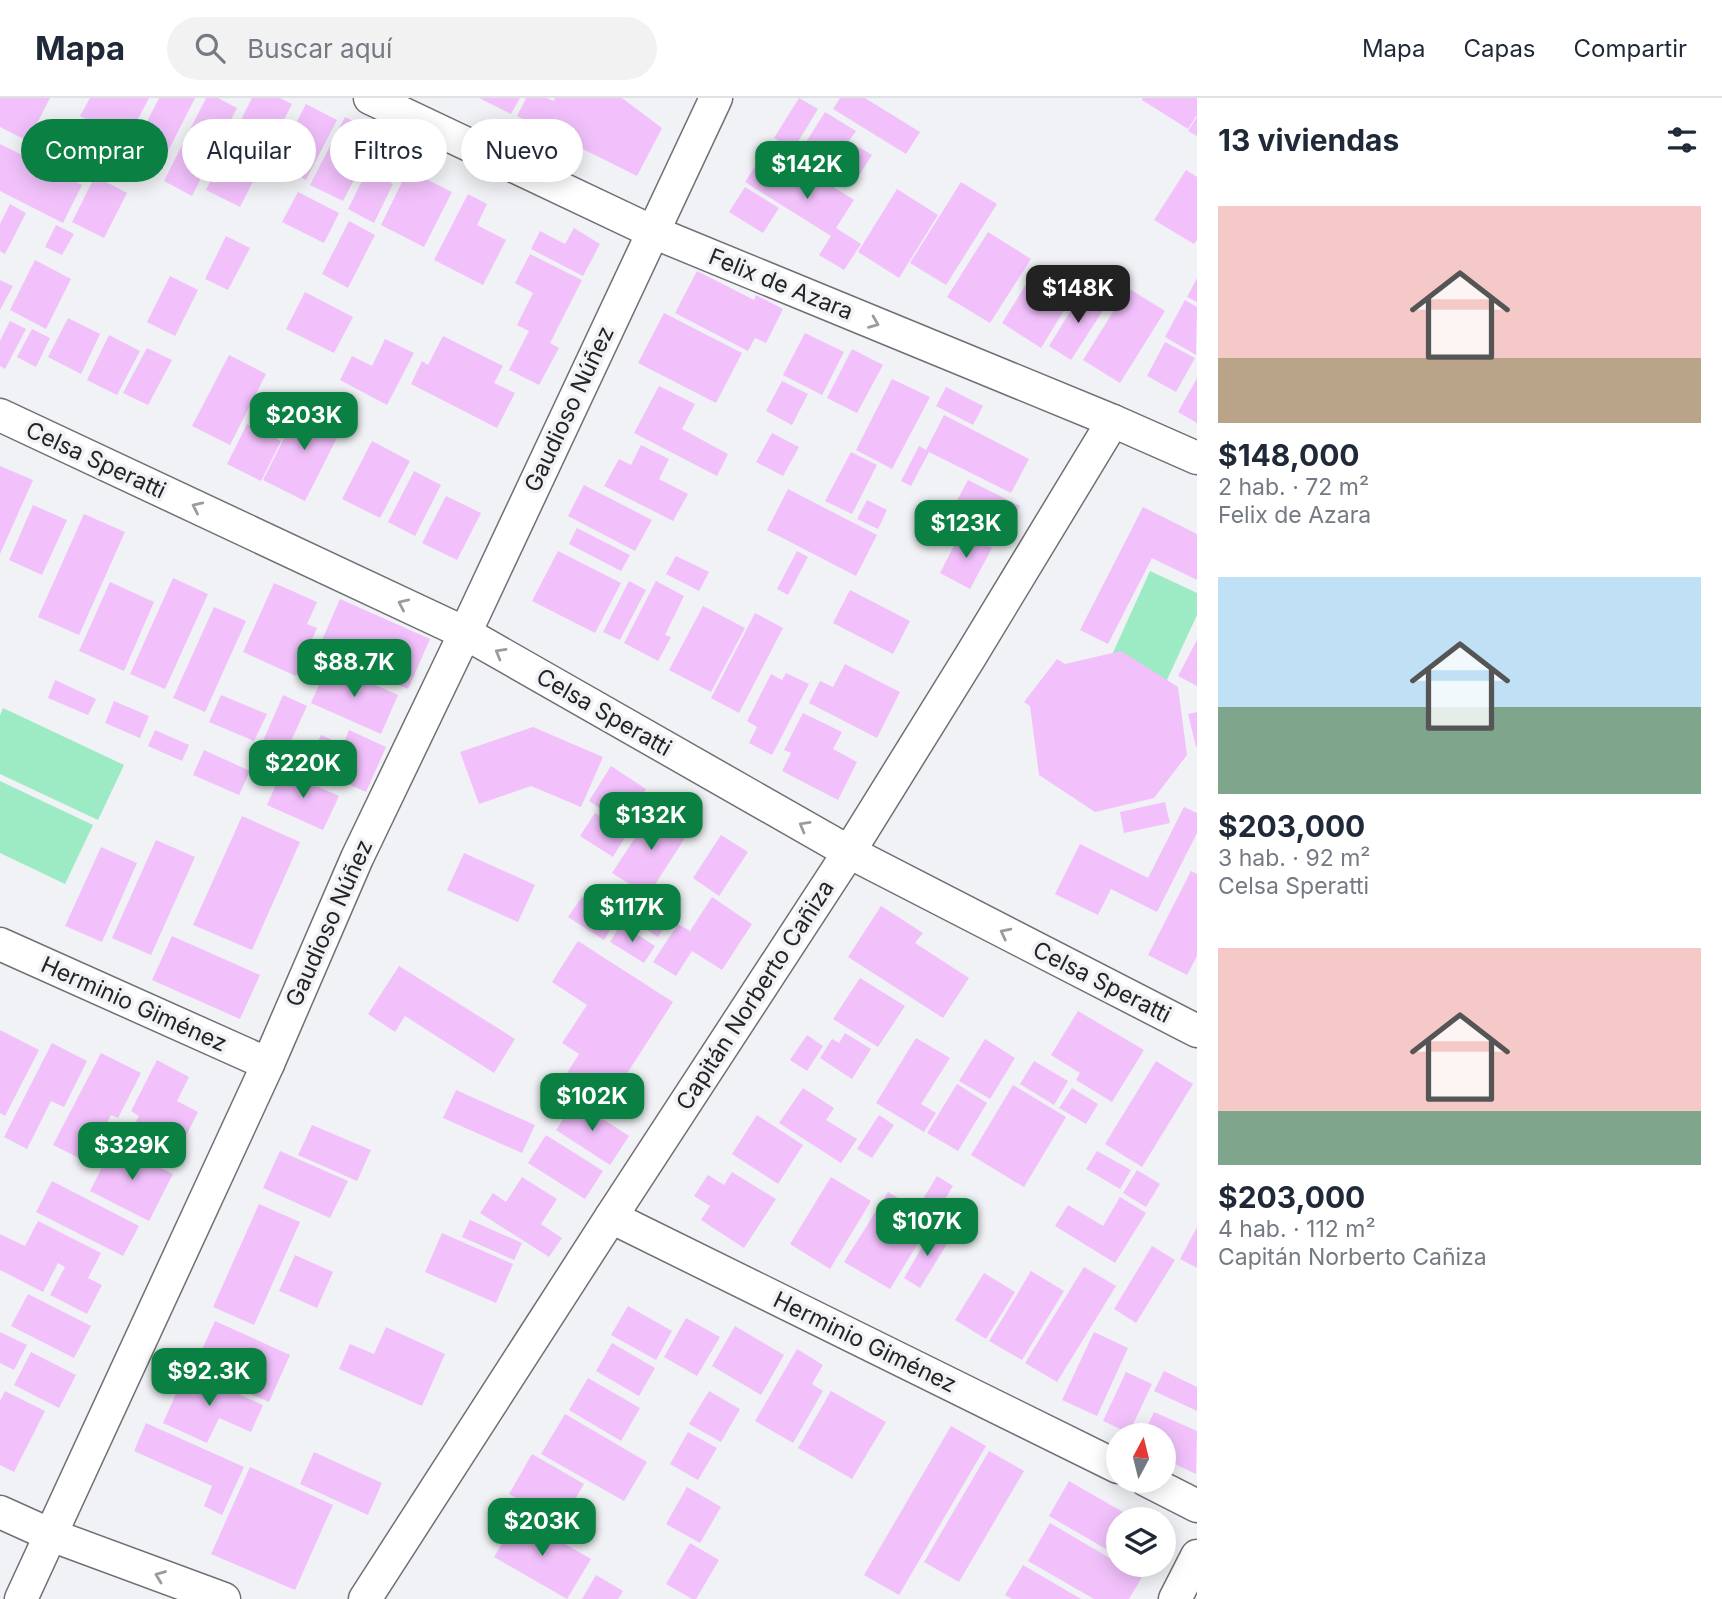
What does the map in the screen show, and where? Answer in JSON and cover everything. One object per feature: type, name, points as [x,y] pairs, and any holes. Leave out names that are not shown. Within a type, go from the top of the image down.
[{"type":"street","name":"Felix de Azara","points":[[370,98],[653,232],[1197,458]]},
{"type":"street","name":"Gaudioso Núñez","points":[[21,1599],[268,1064],[357,858],[716,98]]},
{"type":"street","name":"Celsa Speratti","points":[[0,415],[465,633],[849,852],[1197,1031]]},
{"type":"street","name":"Capitán Norberto Cañiza","points":[[365,1599],[849,852],[1113,421]]},
{"type":"street","name":"Herminio Giménez","points":[[0,944],[268,1064]]},
{"type":"street","name":"Herminio Giménez","points":[[611,1217],[1106,1461]]},
{"type":"street","points":[[1172,1493],[1197,1506]]},
{"type":"street","points":[[0,1512],[51,1535],[224,1599]]},
{"type":"street","points":[[1175,1599],[1197,1556]]},
{"type":"green space","points":[[1150,571],[1197,593],[1197,615],[1166,682],[1111,657]]},
{"type":"green space","points":[[3,708],[124,765],[98,820],[0,774],[0,715]]},
{"type":"green space","points":[[0,781],[93,825],[65,884],[0,853]]},
{"type":"building","points":[[0,98],[50,98],[39,119],[21,119],[21,138],[0,127]]},
{"type":"building","points":[[90,98],[149,98],[138,119],[86,119],[80,116]]},
{"type":"building","points":[[159,98],[195,98],[182,119],[168,151],[168,119],[148,119]]},
{"type":"building","points":[[206,98],[218,98],[237,108],[231,119],[195,119]]},
{"type":"building","points":[[252,98],[280,98],[292,104],[284,119],[242,119]]},
{"type":"building","points":[[479,98],[520,98],[511,114]]},
{"type":"building","points":[[526,98],[547,98],[554,101],[555,98],[622,98],[662,128],[637,176],[583,149],[583,119],[523,119],[517,116]]},
{"type":"building","points":[[799,98],[818,109],[793,150],[774,138]]},
{"type":"building","points":[[840,98],[865,98],[920,132],[906,154],[833,109]]},
{"type":"building","points":[[1197,98],[1197,115],[1188,129],[1142,100]]},
{"type":"building","points":[[306,104],[335,119],[330,119],[330,134],[316,161],[316,119],[298,119]]},
{"type":"building","points":[[825,112],[856,131],[849,141],[872,155],[852,186],[799,153]]},
{"type":"building","points":[[1197,117],[1197,136],[1188,131]]},
{"type":"building","points":[[0,144],[21,154],[21,182],[76,182],[82,185],[63,223],[0,191]]},
{"type":"building","points":[[182,145],[182,182],[199,182],[192,196],[166,182]]},
{"type":"building","points":[[330,146],[330,182],[353,182],[343,201],[310,185],[316,182],[316,173]]},
{"type":"building","points":[[768,146],[854,200],[836,228],[861,244],[844,270],[819,255],[831,236],[745,182]]},
{"type":"building","points":[[1186,170],[1197,177],[1197,240],[1194,244],[1154,220]]},
{"type":"building","points":[[92,182],[106,182],[127,193],[104,238],[72,222]]},
{"type":"building","points":[[210,182],[253,182],[240,207],[206,190]]},
{"type":"building","points":[[362,182],[393,184],[374,223],[348,209]]},
{"type":"building","points":[[402,182],[432,182],[452,192],[424,247],[381,225]]},
{"type":"building","points":[[961,182],[997,204],[946,285],[910,263]]},
{"type":"building","points":[[745,187],[779,208],[763,233],[729,212]]},
{"type":"building","points":[[897,189],[938,215],[899,278],[858,252]]},
{"type":"building","points":[[298,192],[339,213],[324,243],[282,222]]},
{"type":"building","points":[[468,194],[487,204],[477,225],[506,240],[483,285],[434,260]]},
{"type":"building","points":[[10,204],[26,213],[5,254],[0,251],[0,224]]},
{"type":"building","points":[[349,221],[375,235],[348,288],[322,274]]},
{"type":"building","points":[[56,225],[74,234],[62,255],[45,247]]},
{"type":"building","points":[[574,228],[600,244],[583,276],[531,249],[540,231],[565,244]]},
{"type":"building","points":[[988,232],[1031,259],[990,323],[947,297]]},
{"type":"building","points":[[226,236],[250,248],[228,290],[205,279]]},
{"type":"building","points":[[530,254],[582,280],[550,343],[559,348],[539,385],[509,370],[529,331],[517,325],[533,293],[515,283]]},
{"type":"building","points":[[35,260],[71,279],[46,329],[10,310]]},
{"type":"building","points":[[1037,267],[1076,291],[1041,348],[1002,323]]},
{"type":"building","points":[[697,271],[754,300],[756,295],[783,309],[766,343],[755,338],[748,351],[675,313]]},
{"type":"building","points":[[170,276],[198,290],[175,336],[147,322]]},
{"type":"building","points":[[1197,278],[1197,302],[1187,297]]},
{"type":"building","points":[[0,280],[13,286],[0,310]]},
{"type":"building","points":[[1128,288],[1165,311],[1120,383],[1083,360]]},
{"type":"building","points":[[1084,289],[1107,304],[1071,360],[1049,346]]},
{"type":"building","points":[[305,292],[353,317],[334,353],[286,329]]},
{"type":"building","points":[[1185,300],[1197,307],[1196,355],[1165,337]]},
{"type":"building","points":[[664,313],[742,353],[716,403],[638,363]]},
{"type":"building","points":[[68,318],[100,334],[81,374],[48,357]]},
{"type":"building","points":[[10,321],[26,329],[5,369],[0,366],[0,341]]},
{"type":"building","points":[[32,329],[50,338],[36,367],[17,357]]},
{"type":"building","points":[[805,333],[844,352],[822,395],[783,375]]},
{"type":"building","points":[[109,335],[140,351],[117,395],[87,380]]},
{"type":"building","points":[[443,336],[503,366],[494,383],[515,393],[497,428],[411,384],[422,361],[428,365]]},
{"type":"building","points":[[385,339],[414,353],[387,405],[340,380],[352,356],[372,366]]},
{"type":"building","points":[[1165,342],[1195,358],[1176,392],[1147,376]]},
{"type":"building","points":[[147,348],[172,360],[148,405],[123,393]]},
{"type":"building","points":[[852,349],[883,365],[857,413],[827,398]]},
{"type":"building","points":[[229,355],[266,374],[230,445],[192,426]]},
{"type":"building","points":[[1197,378],[1197,423],[1178,412]]},
{"type":"building","points":[[892,379],[930,397],[892,469],[856,450]]},
{"type":"building","points":[[782,381],[808,394],[792,425],[766,411]]},
{"type":"building","points":[[659,386],[695,404],[682,429],[728,454],[717,476],[634,433]]},
{"type":"building","points":[[946,387],[983,406],[973,425],[936,406]]},
{"type":"building","points":[[302,403],[344,424],[305,501],[263,480]]},
{"type":"building","points":[[944,415],[1029,459],[1011,493],[929,452],[911,486],[901,481],[919,446],[926,450]]},
{"type":"building","points":[[247,424],[281,441],[261,481],[227,464]]},
{"type":"building","points":[[772,433],[799,447],[783,476],[756,462]]},
{"type":"building","points":[[372,441],[410,461],[380,518],[342,499]]},
{"type":"building","points":[[641,445],[669,459],[659,479],[688,494],[673,521],[604,486],[619,459],[631,465]]},
{"type":"building","points":[[851,452],[877,465],[852,514],[825,501]]},
{"type":"building","points":[[0,466],[33,480],[0,554]]},
{"type":"building","points":[[414,471],[441,485],[415,536],[388,522]]},
{"type":"building","points":[[968,480],[1020,506],[1000,546],[947,519]]},
{"type":"building","points":[[584,485],[652,520],[635,551],[568,516]]},
{"type":"building","points":[[788,489],[877,535],[856,576],[767,530]]},
{"type":"building","points":[[446,496],[481,513],[457,560],[422,543]]},
{"type":"building","points":[[867,500],[887,510],[878,529],[857,519]]},
{"type":"building","points":[[33,505],[67,520],[42,575],[9,560]]},
{"type":"building","points":[[1143,507],[1197,534],[1197,580],[1152,558],[1108,644],[1080,630]]},
{"type":"building","points":[[84,514],[125,532],[79,635],[38,617]]},
{"type":"building","points":[[577,528],[630,555],[621,571],[569,544]]},
{"type":"building","points":[[961,532],[992,548],[970,589],[940,573]]},
{"type":"building","points":[[558,551],[621,583],[595,633],[532,601]]},
{"type":"building","points":[[797,551],[808,557],[788,595],[777,589]]},
{"type":"building","points":[[676,556],[709,572],[699,591],[666,574]]},
{"type":"building","points":[[173,578],[208,594],[165,689],[130,674]]},
{"type":"building","points":[[629,581],[646,590],[620,640],[603,632]]},
{"type":"building","points":[[656,581],[684,596],[665,635],[671,637],[658,661],[624,643]]},
{"type":"building","points":[[110,582],[154,602],[124,671],[79,651]]},
{"type":"building","points":[[274,583],[317,602],[307,624],[317,628],[296,676],[243,652]]},
{"type":"building","points":[[850,590],[910,621],[893,654],[833,623]]},
{"type":"building","points":[[340,599],[430,639],[408,689],[318,649]]},
{"type":"building","points":[[703,606],[745,628],[711,692],[669,670]]},
{"type":"building","points":[[214,607],[246,621],[205,712],[173,698]]},
{"type":"building","points":[[755,613],[783,628],[739,713],[711,698]]},
{"type":"building","points":[[1197,640],[1197,686],[1178,676]]},
{"type":"building","points":[[1121,651],[1178,687],[1187,755],[1154,798],[1095,812],[1039,775],[1030,706],[1024,702],[1057,659],[1065,664]]},
{"type":"building","points":[[328,664],[398,695],[381,734],[311,703]]},
{"type":"building","points":[[845,664],[900,692],[877,738],[809,703],[820,681],[833,687]]},
{"type":"building","points":[[786,673],[809,684],[772,755],[749,743],[757,727],[747,721],[771,674],[782,680]]},
{"type":"building","points":[[55,680],[96,699],[88,715],[48,698]]},
{"type":"building","points":[[221,695],[267,714],[254,741],[209,722]]},
{"type":"building","points":[[283,695],[307,706],[286,752],[263,741]]},
{"type":"building","points":[[114,701],[149,716],[140,738],[105,723]]},
{"type":"building","points":[[1197,712],[1197,747],[1196,747],[1188,714]]},
{"type":"building","points":[[803,713],[842,732],[833,749],[857,762],[838,800],[782,771],[791,753],[784,750]]},
{"type":"building","points":[[533,727],[603,757],[581,807],[531,786],[479,804],[460,752]]},
{"type":"building","points":[[155,730],[189,745],[182,761],[148,746]]},
{"type":"building","points":[[349,730],[386,747],[366,792],[307,766],[321,735],[343,745]]},
{"type":"building","points":[[204,750],[250,771],[239,795],[193,775]]},
{"type":"building","points":[[611,766],[646,789],[623,824],[589,801]]},
{"type":"building","points":[[282,771],[339,796],[323,830],[267,805]]},
{"type":"building","points":[[1165,802],[1170,823],[1124,833],[1120,812]]},
{"type":"building","points":[[657,804],[692,827],[643,903],[626,893],[631,885],[612,873]]},
{"type":"building","points":[[1184,807],[1197,813],[1197,833],[1157,912],[1111,889],[1098,915],[1055,894],[1080,844],[1148,878]]},
{"type":"building","points":[[595,813],[627,834],[613,857],[580,836]]},
{"type":"building","points":[[242,816],[300,842],[252,950],[193,925]]},
{"type":"building","points":[[721,835],[748,852],[719,896],[693,878]]},
{"type":"building","points":[[156,840],[195,857],[151,955],[112,938]]},
{"type":"building","points":[[101,847],[137,863],[102,942],[65,926]]},
{"type":"building","points":[[464,853],[535,885],[518,922],[447,890]]},
{"type":"building","points":[[1191,871],[1197,874],[1197,956],[1187,975],[1148,955]]},
{"type":"building","points":[[582,897],[617,919],[604,940],[568,917]]},
{"type":"building","points":[[712,897],[752,924],[722,970],[692,951],[676,976],[653,962],[678,924],[690,931]]},
{"type":"building","points":[[657,902],[674,913],[658,937],[641,926]]},
{"type":"building","points":[[881,906],[923,933],[915,943],[969,978],[943,1018],[848,957]]},
{"type":"building","points":[[621,924],[655,946],[644,963],[610,942]]},
{"type":"building","points":[[172,936],[260,975],[240,1019],[152,980]]},
{"type":"building","points":[[578,941],[673,1002],[610,1100],[567,1073],[579,1054],[562,1043],[587,1005],[552,982]]},
{"type":"building","points":[[399,966],[515,1039],[494,1073],[405,1016],[395,1032],[368,1014]]},
{"type":"building","points":[[860,978],[905,1006],[878,1047],[833,1019]]},
{"type":"building","points":[[1078,1011],[1144,1050],[1112,1102],[1076,1080],[1080,1073],[1051,1055]]},
{"type":"building","points":[[0,1030],[39,1050],[5,1116],[0,1113]]},
{"type":"building","points":[[845,1033],[871,1049],[852,1079],[820,1058],[832,1039],[839,1043]]},
{"type":"building","points":[[807,1035],[823,1046],[807,1071],[790,1060]]},
{"type":"building","points":[[916,1038],[950,1058],[921,1104],[936,1113],[924,1132],[876,1103]]},
{"type":"building","points":[[985,1039],[1015,1058],[990,1099],[959,1081]]},
{"type":"building","points":[[52,1043],[87,1061],[64,1107],[51,1101],[27,1149],[4,1137]]},
{"type":"building","points":[[101,1053],[141,1073],[118,1118],[111,1115],[87,1162],[53,1145]]},
{"type":"building","points":[[157,1060],[189,1077],[177,1101],[198,1112],[173,1162],[127,1139],[139,1116],[131,1111]]},
{"type":"building","points":[[1034,1061],[1068,1081],[1054,1105],[1020,1084]]},
{"type":"building","points":[[1156,1061],[1193,1084],[1142,1167],[1105,1144]]},
{"type":"building","points":[[957,1084],[987,1103],[958,1151],[927,1133]]},
{"type":"building","points":[[1013,1085],[1066,1117],[1024,1187],[971,1155]]},
{"type":"building","points":[[803,1088],[834,1108],[826,1120],[857,1139],[841,1163],[779,1123]]},
{"type":"building","points":[[1072,1088],[1098,1104],[1086,1124],[1059,1108]]},
{"type":"building","points":[[456,1090],[535,1125],[522,1153],[443,1118]]},
{"type":"building","points":[[575,1101],[629,1136],[610,1165],[556,1130]]},
{"type":"building","points":[[757,1115],[803,1145],[778,1184],[732,1154]]},
{"type":"building","points":[[879,1115],[894,1125],[872,1158],[857,1149]]},
{"type":"building","points":[[312,1125],[371,1150],[357,1181],[298,1155]]},
{"type":"building","points":[[546,1135],[603,1171],[585,1199],[528,1163]]},
{"type":"building","points":[[114,1144],[173,1174],[149,1221],[90,1191]]},
{"type":"building","points":[[280,1151],[348,1181],[330,1218],[263,1188]]},
{"type":"building","points":[[1097,1151],[1131,1170],[1120,1189],[1086,1169]]},
{"type":"building","points":[[1137,1170],[1160,1184],[1146,1207],[1123,1193]]},
{"type":"building","points":[[732,1172],[776,1199],[744,1248],[701,1220],[710,1206],[694,1196],[708,1175],[724,1185]]},
{"type":"building","points":[[937,1176],[953,1186],[890,1289],[844,1262],[888,1192],[917,1209]]},
{"type":"building","points":[[522,1177],[557,1199],[541,1224],[562,1238],[549,1257],[480,1213],[493,1193],[506,1202]]},
{"type":"building","points":[[831,1177],[871,1201],[830,1269],[790,1244]]},
{"type":"building","points":[[52,1181],[139,1226],[123,1256],[36,1212]]},
{"type":"building","points":[[1120,1197],[1146,1213],[1115,1263],[1055,1226],[1068,1205],[1103,1226]]},
{"type":"building","points":[[259,1204],[300,1222],[254,1325],[213,1307]]},
{"type":"building","points":[[470,1220],[522,1243],[514,1260],[462,1237]]},
{"type":"building","points":[[38,1221],[101,1253],[88,1278],[102,1285],[87,1314],[50,1295],[65,1267],[58,1263],[43,1292],[0,1270],[0,1234],[25,1246]]},
{"type":"building","points":[[1197,1227],[1197,1268],[1180,1259]]},
{"type":"building","points":[[933,1228],[950,1239],[920,1288],[904,1278]]},
{"type":"building","points":[[442,1233],[513,1264],[496,1303],[425,1272]]},
{"type":"building","points":[[1152,1246],[1175,1260],[1136,1323],[1114,1309]]},
{"type":"building","points":[[295,1255],[333,1272],[317,1308],[279,1291]]},
{"type":"building","points":[[1084,1267],[1116,1286],[1057,1382],[1025,1363]]},
{"type":"building","points":[[1031,1271],[1064,1291],[1022,1360],[989,1341]]},
{"type":"building","points":[[984,1273],[1015,1292],[986,1339],[955,1320]]},
{"type":"building","points":[[28,1294],[91,1326],[74,1358],[11,1326]]},
{"type":"building","points":[[628,1306],[672,1331],[656,1360],[611,1335]]},
{"type":"building","points":[[686,1318],[720,1337],[697,1376],[664,1357]]},
{"type":"building","points":[[215,1321],[290,1355],[269,1402],[193,1369]]},
{"type":"building","points":[[735,1326],[784,1355],[761,1395],[712,1366]]},
{"type":"building","points":[[386,1327],[445,1354],[422,1406],[339,1369],[350,1344],[374,1354]]},
{"type":"building","points":[[0,1332],[27,1345],[14,1370],[0,1363]]},
{"type":"building","points":[[1094,1332],[1128,1348],[1097,1416],[1062,1400]]},
{"type":"building","points":[[612,1343],[655,1368],[639,1396],[596,1371]]},
{"type":"building","points":[[797,1349],[823,1365],[812,1384],[823,1391],[793,1443],[755,1421]]},
{"type":"building","points":[[31,1352],[76,1375],[59,1408],[14,1385]]},
{"type":"building","points":[[186,1371],[263,1405],[251,1432],[219,1418],[207,1443],[163,1423]]},
{"type":"building","points":[[1164,1371],[1197,1387],[1197,1411],[1154,1391]]},
{"type":"building","points":[[1126,1372],[1152,1384],[1134,1423],[1103,1421]]},
{"type":"building","points":[[588,1378],[640,1408],[621,1441],[569,1410]]},
{"type":"building","points":[[5,1391],[45,1411],[14,1472],[0,1465],[0,1401]]},
{"type":"building","points":[[709,1391],[740,1409],[721,1442],[689,1424]]},
{"type":"building","points":[[831,1391],[886,1422],[852,1479],[798,1448]]},
{"type":"building","points":[[1154,1412],[1197,1431],[1196,1474],[1176,1465],[1176,1423],[1149,1423]]},
{"type":"building","points":[[565,1414],[647,1462],[624,1501],[541,1454]]},
{"type":"building","points":[[146,1423],[244,1467],[222,1515],[204,1506],[212,1486],[134,1451]]},
{"type":"building","points":[[951,1426],[986,1446],[899,1595],[864,1575]]},
{"type":"building","points":[[688,1432],[717,1448],[698,1480],[670,1464]]},
{"type":"building","points":[[989,1451],[1024,1471],[959,1582],[924,1562]]},
{"type":"building","points":[[314,1452],[382,1483],[368,1515],[300,1484]]},
{"type":"building","points":[[532,1454],[584,1484],[561,1523],[509,1494]]},
{"type":"building","points":[[250,1467],[333,1505],[295,1590],[211,1554]]},
{"type":"building","points":[[1069,1481],[1114,1507],[1106,1507],[1106,1549],[1049,1516]]},
{"type":"building","points":[[687,1487],[721,1507],[700,1543],[666,1524]]},
{"type":"building","points":[[518,1517],[591,1559],[567,1599],[494,1557]]},
{"type":"building","points":[[1050,1523],[1106,1556],[1106,1577],[1142,1577],[1129,1599],[1094,1599],[1028,1561]]},
{"type":"building","points":[[690,1543],[719,1560],[696,1599],[666,1584]]},
{"type":"building","points":[[1023,1565],[1081,1599],[1012,1599],[1005,1595]]},
{"type":"building","points":[[596,1575],[623,1591],[618,1599],[582,1599]]}]
